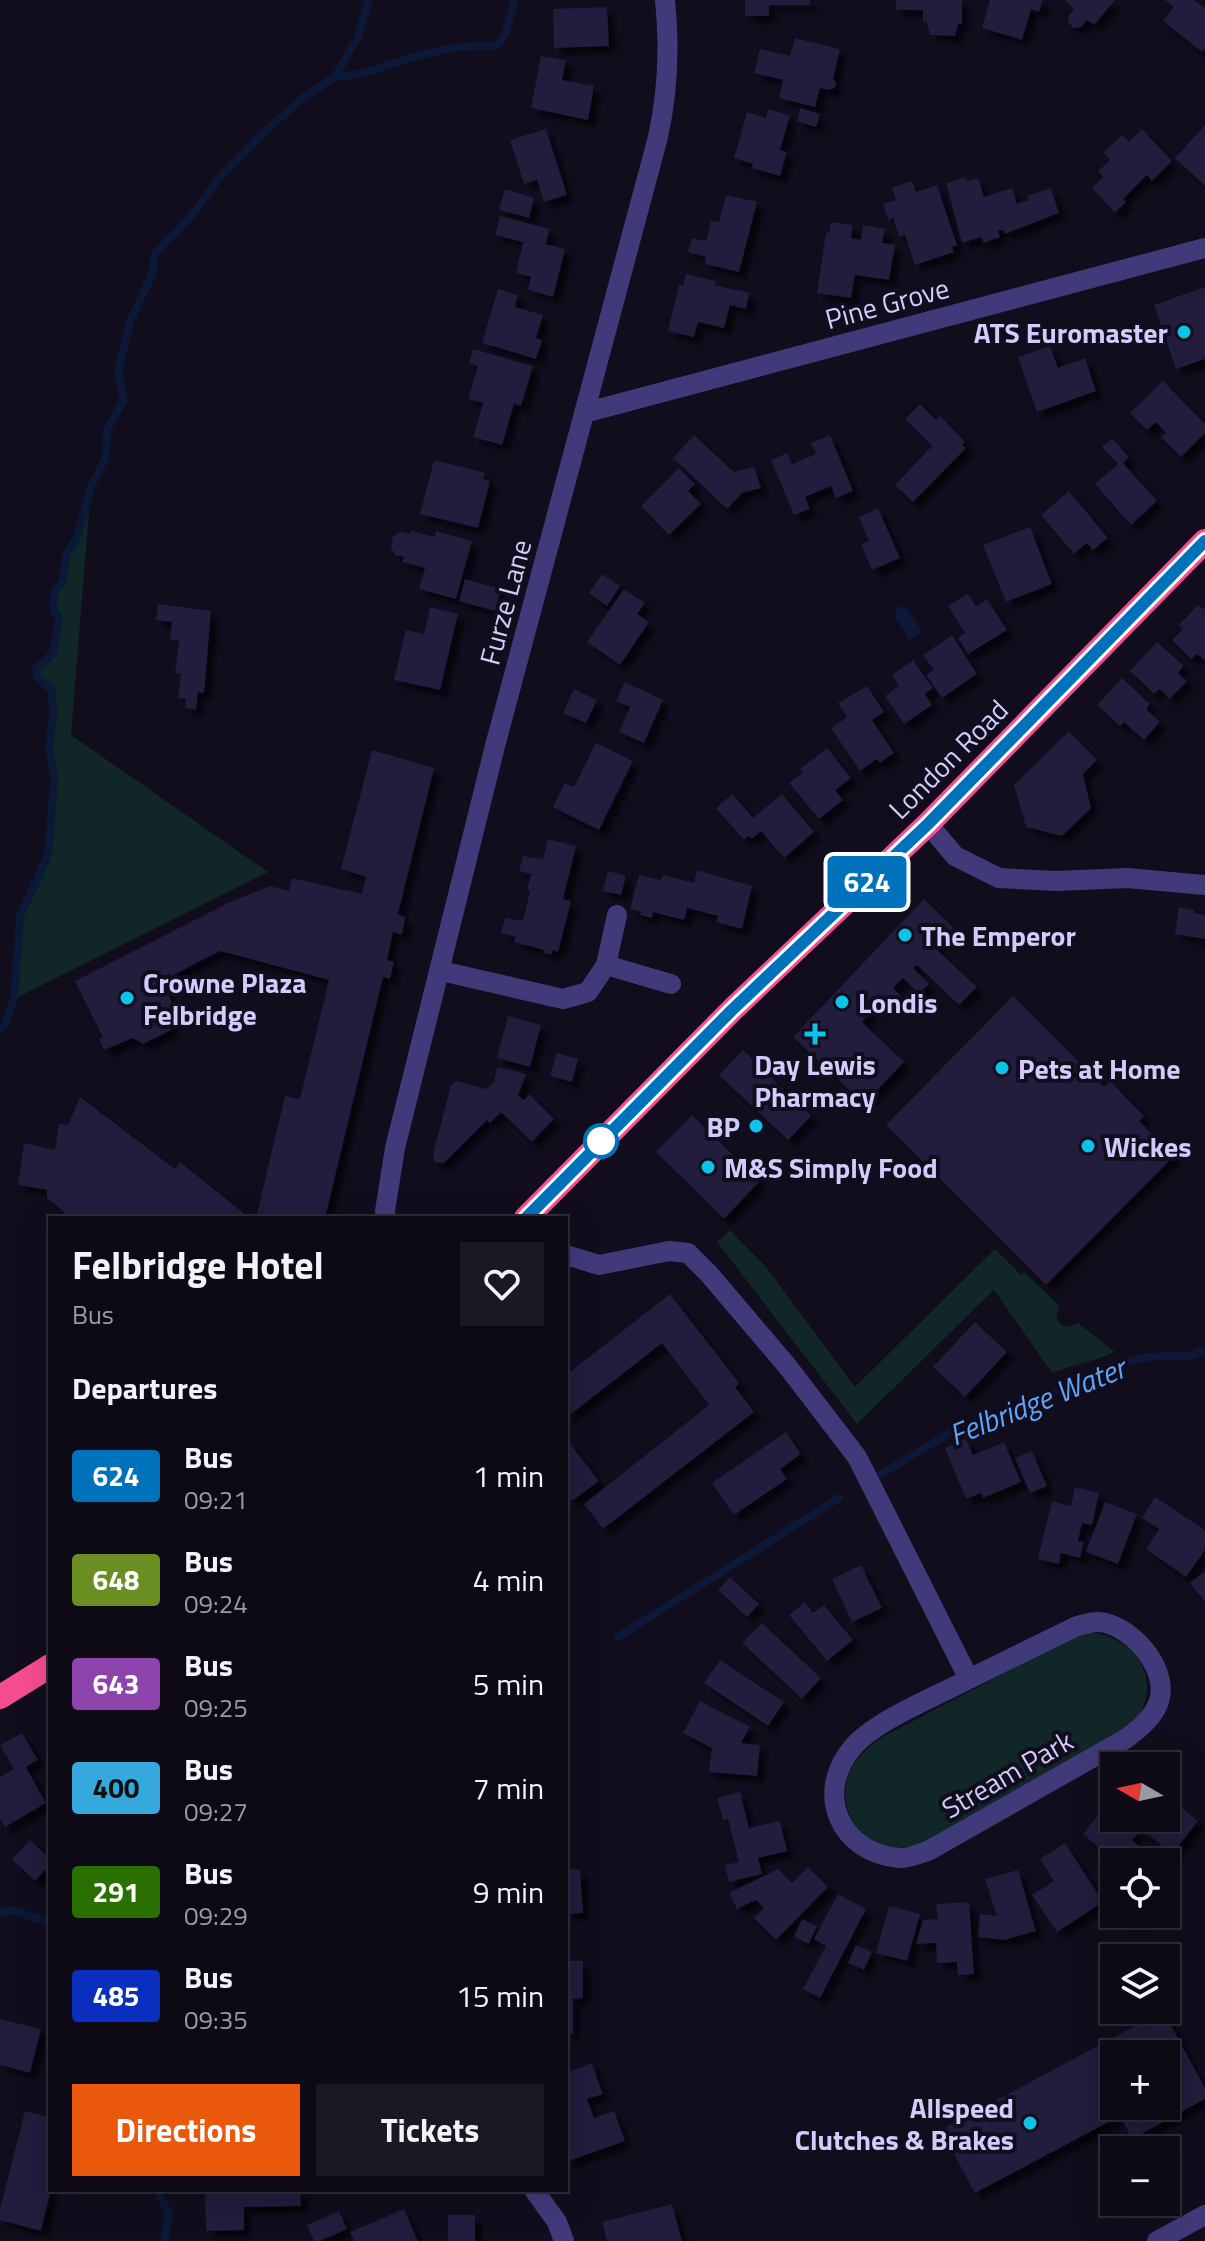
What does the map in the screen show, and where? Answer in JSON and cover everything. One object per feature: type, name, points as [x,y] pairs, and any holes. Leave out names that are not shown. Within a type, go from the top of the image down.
[{"type":"highway","name":"London Road","points":[[528,1216],[732,1010],[928,824],[1205,541]]},
{"type":"highway","points":[[0,1697],[48,1667]]},
{"type":"street","name":"Furze Lane","points":[[386,1216],[395,1148],[498,738],[667,96],[670,36],[665,0]]},
{"type":"street","name":"Pine Grove","points":[[584,413],[1205,248]]},
{"type":"street","points":[[928,824],[955,856],[999,878],[1056,881],[1127,878],[1205,885]]},
{"type":"street","points":[[441,971],[563,999],[588,992],[606,965],[617,915]]},
{"type":"street","points":[[606,965],[671,984]]},
{"type":"street","points":[[568,1256],[599,1265],[669,1251],[688,1253],[709,1274],[788,1367],[857,1457],[969,1679]]},
{"type":"street","name":"Stream Park","points":[[1097,1622],[1133,1638],[1149,1654],[1159,1675],[1160,1700],[1145,1724],[1127,1738],[928,1851],[900,1859],[870,1850],[846,1834],[833,1804],[837,1771],[854,1746],[877,1728],[969,1679],[1077,1626],[1097,1622]]},
{"type":"street","points":[[535,2192],[557,2222],[564,2241]]},
{"type":"street","points":[[1157,2241],[1205,2215]]},
{"type":"green space","points":[[91,487],[71,735],[268,872],[14,999],[20,916],[48,855],[54,780],[49,746],[53,717],[52,690],[37,678],[36,669],[52,653],[56,642],[54,594]]},
{"type":"green space","points":[[730,1230],[767,1268],[855,1387],[995,1249],[1021,1275],[1024,1272],[1060,1306],[1056,1315],[1060,1324],[1069,1327],[1078,1323],[1115,1352],[1052,1373],[994,1290],[857,1424],[717,1242]]},
{"type":"green space","points":[[1091,1632],[1122,1643],[1141,1664],[1147,1691],[1136,1722],[919,1845],[887,1847],[872,1842],[857,1829],[848,1810],[847,1780],[855,1763],[877,1740],[1081,1633]]},
{"type":"water","points":[[899,606],[907,608],[922,632],[909,640],[894,615]]},
{"type":"building","points":[[745,0],[810,0],[810,5],[769,5],[769,16],[745,16]]},
{"type":"building","points":[[896,0],[962,0],[962,24],[958,24],[955,36],[930,35],[927,22],[923,22],[923,10],[896,10]]},
{"type":"building","points":[[990,0],[1043,0],[1039,12],[1031,9],[1022,40],[982,28]]},
{"type":"building","points":[[1065,0],[1115,0],[1094,25],[1087,20],[1081,27],[1073,28],[1068,16],[1074,10]]},
{"type":"building","points":[[1165,0],[1194,0],[1205,8],[1205,49],[1202,52],[1163,21],[1174,7]]},
{"type":"building","points":[[607,7],[609,46],[554,48],[553,9]]},
{"type":"building","points":[[795,38],[840,49],[833,79],[835,88],[820,88],[815,107],[779,98],[783,80],[754,73],[760,49],[790,56]]},
{"type":"building","points":[[541,56],[566,60],[562,80],[594,86],[588,120],[531,108]]},
{"type":"building","points":[[800,108],[820,114],[816,127],[797,121]]},
{"type":"building","points":[[768,109],[790,115],[780,150],[787,152],[780,176],[752,168],[753,164],[734,158],[747,112],[766,118]]},
{"type":"building","points":[[1205,125],[1205,186],[1175,158]]},
{"type":"building","points":[[546,129],[567,195],[544,202],[537,180],[524,184],[510,140]]},
{"type":"building","points":[[1142,129],[1172,161],[1152,181],[1147,175],[1123,199],[1126,202],[1115,213],[1092,188],[1103,177],[1098,171],[1110,160],[1104,152],[1122,135],[1129,142]]},
{"type":"building","points":[[965,177],[967,181],[978,178],[984,197],[1012,188],[1017,204],[1029,200],[1027,196],[1051,188],[1059,213],[1005,234],[1003,230],[998,231],[1000,237],[984,243],[981,237],[962,243],[946,183]]},
{"type":"building","points":[[912,181],[916,192],[937,185],[957,245],[952,247],[954,252],[915,265],[905,235],[899,237],[893,218],[888,220],[883,204],[896,200],[892,188]]},
{"type":"building","points":[[505,189],[534,198],[529,218],[499,210]]},
{"type":"building","points":[[726,195],[757,202],[739,272],[705,264],[706,257],[688,252],[692,238],[706,241],[711,220],[719,222]]},
{"type":"building","points":[[500,216],[549,229],[546,244],[565,249],[553,297],[528,290],[531,277],[516,273],[523,242],[495,235]]},
{"type":"building","points":[[831,222],[853,225],[851,238],[861,240],[863,225],[885,229],[882,243],[895,245],[889,280],[855,275],[851,298],[817,293],[826,233],[829,233]]},
{"type":"building","points":[[686,274],[749,293],[746,309],[730,305],[724,328],[698,322],[694,337],[668,331],[679,285],[683,286]]},
{"type":"building","name":"ATS Euromaster","points":[[1205,287],[1205,359],[1176,369],[1154,305]]},
{"type":"building","points":[[498,289],[518,295],[515,307],[543,315],[536,338],[542,340],[536,359],[482,343]]},
{"type":"building","points":[[1050,346],[1058,368],[1085,358],[1096,391],[1037,412],[1018,357]]},
{"type":"building","points":[[473,349],[533,366],[521,406],[514,404],[502,445],[473,437],[483,403],[468,399],[478,366],[469,364]]},
{"type":"building","points":[[1163,381],[1205,424],[1205,433],[1181,457],[1161,437],[1166,433],[1156,422],[1147,430],[1130,413]]},
{"type":"building","points":[[920,404],[936,420],[940,416],[965,442],[962,445],[966,448],[913,502],[895,485],[932,446],[905,419]]},
{"type":"building","points":[[694,435],[734,472],[754,467],[761,488],[742,493],[727,509],[673,458]]},
{"type":"building","points":[[830,435],[853,491],[836,498],[831,486],[805,497],[810,509],[794,515],[771,460],[787,453],[792,464],[816,454],[811,443]]},
{"type":"building","points":[[1112,438],[1129,457],[1123,463],[1157,501],[1131,525],[1095,484],[1118,464],[1102,447]]},
{"type":"building","points":[[434,460],[485,473],[483,479],[490,481],[478,528],[420,514]]},
{"type":"building","points":[[679,468],[695,484],[688,491],[701,504],[669,535],[641,506]]},
{"type":"building","points":[[1069,491],[1108,538],[1093,550],[1087,543],[1074,554],[1041,515]]},
{"type":"building","points":[[878,508],[900,558],[872,570],[861,544],[869,541],[859,517]]},
{"type":"building","points":[[1030,527],[1052,584],[1006,602],[983,545]]},
{"type":"building","points":[[411,531],[435,537],[436,531],[472,541],[456,599],[419,589],[425,568],[402,562],[404,557],[395,555],[391,547],[393,536],[401,532],[410,534]]},
{"type":"building","points":[[602,574],[620,586],[607,606],[589,593]]},
{"type":"building","points":[[465,579],[501,589],[495,611],[459,601]]},
{"type":"building","points":[[624,589],[645,603],[637,614],[649,622],[620,665],[587,642]]},
{"type":"building","points":[[968,594],[976,606],[987,599],[1007,630],[968,654],[958,638],[965,633],[948,606]]},
{"type":"building","points":[[158,604],[211,611],[204,693],[198,692],[196,710],[185,708],[186,699],[178,698],[181,674],[175,673],[179,641],[170,639],[172,622],[156,620]]},
{"type":"building","points":[[1198,605],[1203,609],[1205,607],[1205,661],[1197,654],[1191,659],[1172,640],[1183,629],[1179,625]]},
{"type":"building","points":[[430,607],[458,614],[440,690],[394,680],[406,630],[424,634]]},
{"type":"building","points":[[952,635],[977,674],[942,698],[926,675],[934,670],[923,655]]},
{"type":"building","points":[[1157,642],[1184,666],[1178,673],[1187,681],[1170,699],[1159,689],[1154,694],[1130,671]]},
{"type":"building","points":[[913,660],[933,688],[925,694],[932,705],[904,724],[885,696],[899,686],[892,675]]},
{"type":"building","points":[[1122,678],[1150,704],[1146,709],[1160,722],[1144,740],[1124,722],[1120,726],[1097,705]]},
{"type":"building","points":[[625,682],[663,700],[644,743],[619,732],[630,707],[616,701]]},
{"type":"building","points":[[867,686],[884,712],[872,720],[894,753],[880,763],[877,759],[860,771],[831,728],[847,717],[838,703]]},
{"type":"building","points":[[574,689],[597,700],[586,723],[563,713]]},
{"type":"building","points":[[1069,731],[1097,760],[1083,774],[1091,808],[1062,836],[1026,827],[1014,785]]},
{"type":"building","points":[[596,743],[633,761],[599,830],[553,807],[565,783],[574,787]]},
{"type":"building","points":[[827,748],[851,778],[835,790],[843,800],[819,819],[789,783],[803,772],[800,769]]},
{"type":"building","name":"Crowne Plaza Felbridge","points":[[372,750],[434,768],[398,914],[405,917],[402,935],[393,932],[387,960],[394,962],[390,979],[383,977],[325,1216],[256,1216],[285,1096],[300,1099],[329,980],[220,951],[162,981],[178,1016],[170,1020],[171,1030],[143,1044],[133,1038],[104,1050],[99,1039],[103,1037],[75,981],[230,902],[270,886],[289,891],[292,878],[362,894],[366,877],[341,869]]},
{"type":"building","points":[[732,794],[753,818],[782,794],[814,832],[784,858],[761,831],[752,839],[749,836],[744,840],[716,808]]},
{"type":"building","points":[[548,839],[576,846],[563,899],[571,901],[558,952],[553,950],[551,955],[514,942],[516,937],[501,933],[505,918],[523,921],[531,874],[519,871],[523,856],[543,859]]},
{"type":"building","points":[[697,870],[752,886],[742,929],[716,922],[718,916],[687,908],[684,920],[653,912],[652,918],[630,909],[639,875],[661,880],[663,875],[694,883]]},
{"type":"building","points":[[608,871],[626,876],[621,895],[603,891]]},
{"type":"building","points":[[924,899],[954,928],[935,948],[977,987],[959,1005],[917,965],[913,968],[929,984],[919,994],[903,978],[893,988],[904,999],[894,1010],[883,1000],[862,1022],[904,1062],[864,1104],[793,1037]]},
{"type":"building","points":[[1179,907],[1205,915],[1205,939],[1175,934]]},
{"type":"building","points":[[1013,996],[1104,1087],[1110,1081],[1144,1116],[1139,1121],[1174,1156],[1046,1285],[886,1125]]},
{"type":"building","points":[[508,1016],[541,1025],[530,1067],[497,1058]]},
{"type":"building","points":[[743,1050],[811,1116],[788,1140],[719,1075]]},
{"type":"building","points":[[557,1053],[578,1059],[572,1082],[550,1076]]},
{"type":"building","points":[[497,1067],[526,1074],[518,1096],[524,1100],[529,1094],[554,1119],[532,1142],[501,1112],[490,1123],[487,1120],[444,1163],[437,1163],[433,1154],[451,1085],[457,1081],[486,1089],[494,1082]]},
{"type":"building","points":[[80,1097],[175,1169],[180,1162],[248,1216],[69,1216],[47,1198],[47,1190],[18,1185],[24,1143],[55,1150],[59,1124],[68,1125]]},
{"type":"building","name":"M&S Simply Food","points":[[692,1115],[760,1181],[724,1219],[656,1152]]},
{"type":"building","points":[[670,1294],[739,1383],[735,1387],[754,1412],[603,1529],[584,1504],[709,1405],[662,1343],[568,1416],[568,1373]]},
{"type":"building","points":[[975,1322],[1007,1352],[965,1397],[933,1367]]},
{"type":"building","points":[[786,1432],[801,1454],[780,1469],[787,1479],[734,1515],[712,1483]]},
{"type":"building","points":[[966,1439],[973,1455],[1004,1442],[1021,1482],[983,1498],[981,1493],[966,1499],[945,1448]]},
{"type":"building","points":[[568,1441],[599,1481],[572,1501],[568,1496]]},
{"type":"building","points":[[1032,1451],[1047,1486],[1030,1493],[1015,1458]]},
{"type":"building","points":[[1075,1487],[1099,1493],[1092,1525],[1082,1523],[1078,1541],[1084,1542],[1080,1558],[1061,1553],[1059,1564],[1038,1559],[1052,1501],[1071,1506]]},
{"type":"building","points":[[1155,1497],[1205,1530],[1205,1550],[1186,1577],[1146,1549],[1159,1529],[1142,1518]]},
{"type":"building","points":[[1105,1502],[1137,1514],[1118,1564],[1086,1552]]},
{"type":"building","points":[[861,1565],[882,1608],[852,1622],[832,1579]]},
{"type":"building","points":[[1205,1571],[1205,1602],[1190,1583]]},
{"type":"building","points":[[730,1577],[759,1604],[747,1617],[718,1590]]},
{"type":"building","points":[[805,1602],[813,1613],[824,1605],[853,1640],[827,1661],[789,1615]]},
{"type":"building","points":[[762,1623],[821,1678],[802,1699],[742,1643]]},
{"type":"building","points":[[720,1660],[784,1702],[768,1726],[704,1683]]},
{"type":"building","points":[[700,1701],[750,1727],[741,1743],[760,1745],[757,1776],[709,1772],[712,1748],[683,1733]]},
{"type":"building","points":[[22,1733],[38,1760],[26,1767],[46,1803],[5,1827],[0,1819],[0,1777],[14,1769],[0,1745]]},
{"type":"building","points":[[740,1792],[749,1828],[780,1821],[787,1851],[758,1858],[762,1874],[729,1882],[725,1865],[739,1862],[728,1819],[723,1820],[717,1798]]},
{"type":"building","points":[[1180,1806],[1198,1821],[1177,1848],[1164,1848],[1144,1832],[1180,1832]]},
{"type":"building","points":[[1100,1813],[1100,1832],[1136,1832],[1138,1834],[1132,1840],[1141,1848],[1100,1849],[1083,1834]]},
{"type":"building","points":[[30,1840],[48,1857],[48,1873],[45,1870],[35,1881],[12,1859]]},
{"type":"building","points":[[1065,1843],[1100,1897],[1100,1904],[1057,1932],[1032,1895],[1054,1881],[1040,1859]]},
{"type":"building","points":[[808,1867],[828,1887],[776,1940],[754,1918],[764,1908],[756,1900],[737,1909],[729,1893],[778,1869],[792,1883]]},
{"type":"building","points":[[580,1869],[583,1913],[568,1914],[568,1870]]},
{"type":"building","points":[[1018,1870],[1036,1931],[1004,1940],[978,1937],[980,1914],[997,1916],[985,1879]]},
{"type":"building","points":[[838,1894],[866,1909],[820,1998],[803,1989],[826,1946],[814,1939]]},
{"type":"building","points":[[969,1902],[974,1974],[958,1975],[957,1962],[937,1963],[936,1943],[916,1944],[923,1920],[938,1919],[936,1904]]},
{"type":"building","points":[[889,1906],[920,1914],[907,1961],[876,1953]]},
{"type":"building","points":[[802,1919],[817,1926],[809,1944],[794,1937]]},
{"type":"building","points":[[856,1945],[872,1952],[864,1970],[848,1963]]},
{"type":"building","points":[[568,1961],[583,1961],[583,1998],[573,1999],[573,2034],[568,2034]]},
{"type":"building","points":[[0,2019],[41,2029],[30,2073],[0,2065]]},
{"type":"building","points":[[1139,2024],[1170,2024],[1179,2040],[1109,2040]]},
{"type":"building","points":[[1180,2042],[1205,2088],[1205,2099],[1180,2113]]},
{"type":"building","points":[[1100,2045],[1100,2120],[1112,2120],[975,2193],[941,2130]]},
{"type":"building","points":[[592,2063],[603,2094],[587,2099],[594,2118],[614,2111],[625,2141],[568,2161],[568,2072]]},
{"type":"building","points":[[25,2111],[48,2117],[48,2192],[51,2192],[41,2231],[0,2220],[0,2209]]},
{"type":"building","points":[[1122,2120],[1167,2120],[1137,2136],[1130,2136]]},
{"type":"building","points":[[205,2192],[300,2192],[301,2206],[244,2207],[244,2230],[206,2231]]},
{"type":"building","points":[[672,2204],[682,2241],[607,2241],[602,2222]]},
{"type":"building","points":[[404,2209],[418,2241],[354,2241],[350,2232]]},
{"type":"building","points":[[339,2211],[347,2229],[314,2241],[307,2225]]},
{"type":"building","points":[[448,2215],[475,2215],[475,2241],[448,2241]]},
{"type":"waterway","points":[[0,1030],[14,999],[20,916],[48,855],[54,780],[49,746],[53,717],[52,690],[37,678],[36,669],[53,653],[59,620],[53,609],[54,594],[63,580],[66,555],[78,534],[91,487],[106,457],[107,430],[124,400],[118,371],[130,322],[152,274],[155,254],[192,215],[220,177],[263,133],[308,94],[335,77],[358,37],[369,0]]},
{"type":"waterway","points":[[335,77],[359,74],[447,49],[497,46],[505,34],[515,0]]},
{"type":"waterway","name":"Felbridge Water","points":[[878,1476],[963,1425],[1024,1406],[1114,1365],[1147,1357],[1191,1356],[1205,1349]]},
{"type":"waterway","name":"Felbridge Water","points":[[618,1637],[839,1498]]},
{"type":"waterway","points":[[0,1913],[12,1910],[48,1922]]},
{"type":"waterway","name":"Felbridge Water","points":[[158,2192],[169,2214],[164,2241]]},
{"type":"bus line","name":"624","points":[[528,1216],[732,1010],[928,824],[1205,541]]},
{"type":"place","name":"ATS Euromaster","points":[[1184,332]]},
{"type":"place","name":"The Emperor","points":[[905,935]]},
{"type":"place","name":"Crowne Plaza Felbridge","points":[[127,998]]},
{"type":"place","name":"Londis","points":[[842,1002]]},
{"type":"place","name":"Day Lewis Pharmacy","points":[[815,1034]]},
{"type":"place","name":"Pets at Home","points":[[1002,1068]]},
{"type":"place","name":"BP","points":[[756,1126]]},
{"type":"place","name":"Wickes","points":[[1088,1146]]},
{"type":"place","name":"M&S Simply Food","points":[[708,1167]]},
{"type":"place","name":"Allspeed Clutches & Brakes","points":[[1030,2123]]}]
